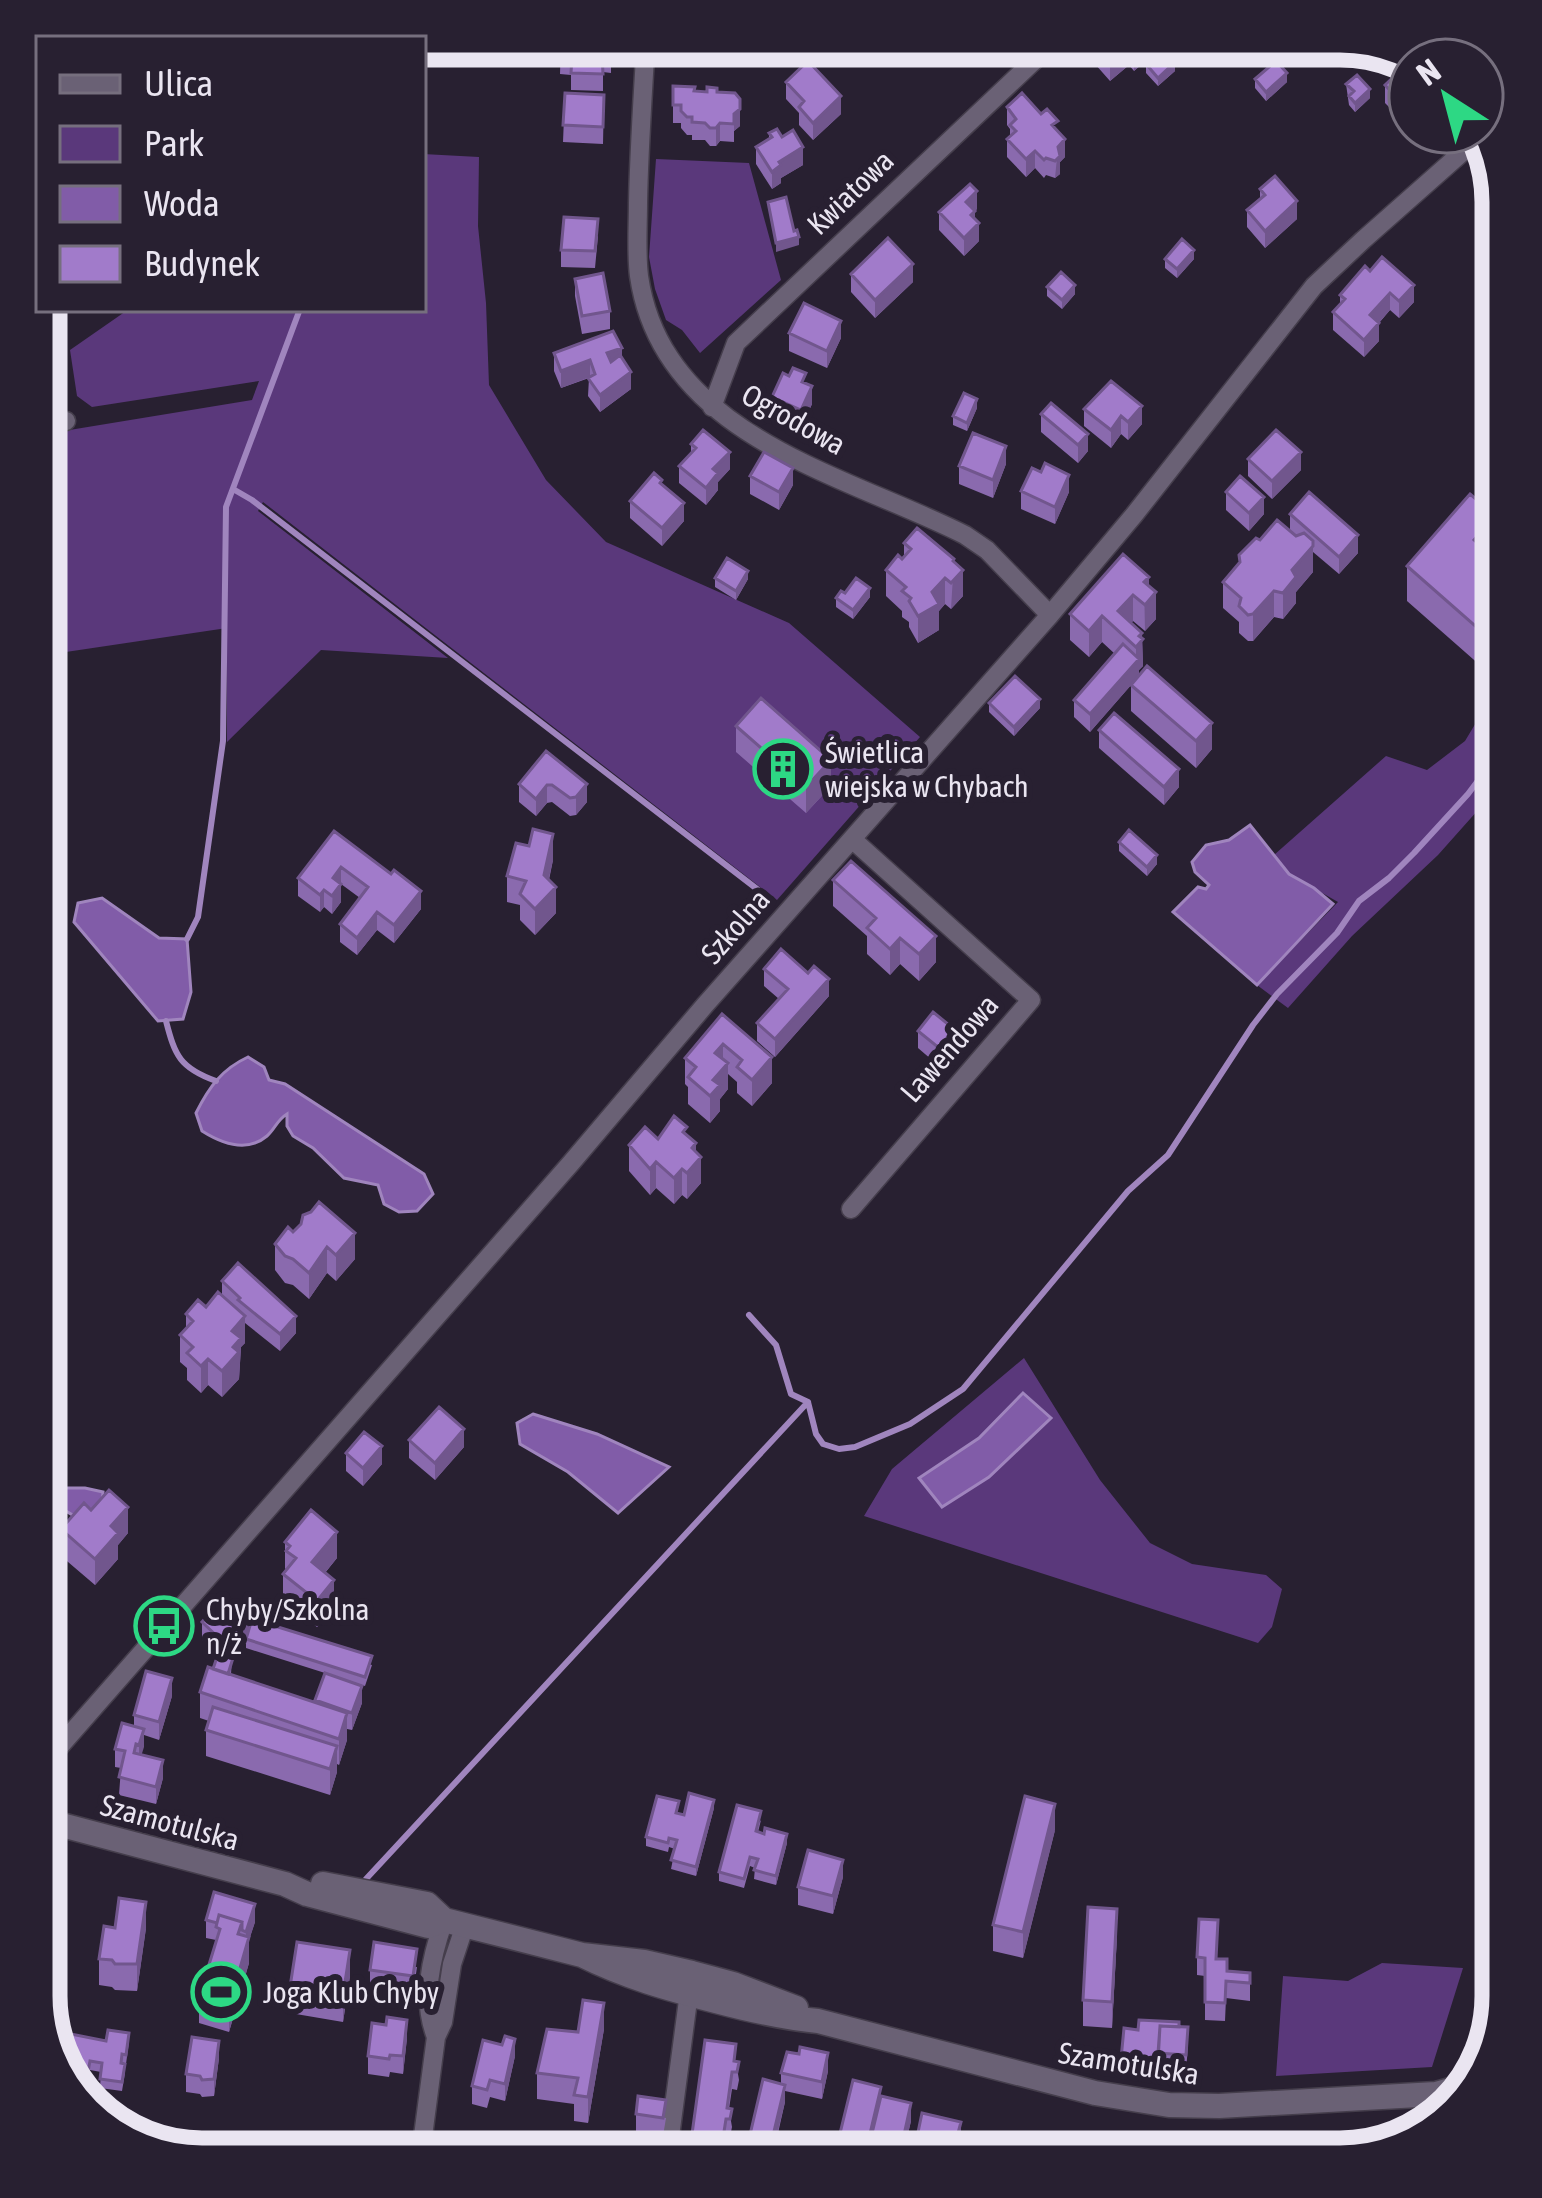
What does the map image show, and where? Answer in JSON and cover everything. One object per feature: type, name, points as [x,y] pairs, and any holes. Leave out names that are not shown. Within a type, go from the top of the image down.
[{"type":"street","name":"Ogrodowa","points":[[645,60],[639,275],[647,316],[682,375],[712,407],[765,443],[965,535],[987,550],[1050,615]]},
{"type":"street","name":"Kwiatowa","points":[[712,407],[736,343],[1035,60]]},
{"type":"street","name":"Szkolna","points":[[60,1746],[1050,615],[1314,286],[1458,156]]},
{"type":"street","points":[[60,422],[66,421]]},
{"type":"street","name":"Lawendowa","points":[[850,1209],[1030,1000],[852,839]]},
{"type":"street","name":"Szamotulska","points":[[60,1825],[285,1884],[333,1886],[427,1904],[454,1922],[582,1955],[632,1978],[691,1984],[781,2017],[818,2021],[1095,2093],[1146,2103],[1219,2107],[1440,2096]]},
{"type":"street","points":[[423,2138],[436,2037],[430,1967],[454,1922]]},
{"type":"street","points":[[670,2138],[691,1984]]},
{"type":"green space","points":[[426,154],[479,157],[478,226],[489,385],[546,480],[606,542],[789,623],[920,737],[777,900],[263,502],[258,511],[448,658],[321,650],[227,742],[227,628],[60,653],[60,432],[252,400],[259,381],[92,407],[77,396],[70,350],[125,312],[426,312]]},
{"type":"green space","points":[[656,159],[749,163],[781,280],[700,353],[682,330],[666,320],[655,289],[649,257]]},
{"type":"green space","points":[[1482,713],[1482,806],[1438,855],[1352,936],[1288,1008],[1257,985],[1338,902],[1289,874],[1274,855],[1386,756],[1427,770],[1465,741]]},
{"type":"green space","points":[[1024,1358],[1100,1480],[1150,1543],[1192,1564],[1266,1575],[1282,1589],[1272,1627],[1258,1643],[864,1516],[892,1469]]},
{"type":"green space","points":[[1382,1963],[1463,1968],[1432,2067],[1276,2076],[1283,1976],[1348,1981]]},
{"type":"water","points":[[1250,825],[1289,874],[1333,904],[1257,985],[1173,912],[1198,887],[1209,885],[1192,862],[1206,845],[1229,840]]},
{"type":"water","points":[[102,898],[159,938],[187,939],[191,992],[183,1019],[158,1021],[74,922],[78,903]]},
{"type":"water","points":[[248,1057],[264,1067],[269,1080],[285,1084],[424,1174],[433,1194],[417,1211],[399,1212],[384,1204],[378,1185],[344,1178],[293,1136],[287,1114],[267,1136],[251,1144],[226,1142],[202,1131],[196,1113],[206,1095],[224,1073]]},
{"type":"water","points":[[1023,1393],[1051,1418],[989,1477],[942,1507],[919,1478],[979,1438]]},
{"type":"water","points":[[533,1414],[597,1434],[669,1467],[618,1513],[568,1472],[520,1444],[517,1423]]},
{"type":"water","points":[[60,1488],[103,1492],[102,1505],[82,1522],[60,1507]]},
{"type":"building","points":[[572,60],[602,60],[603,74],[571,73]]},
{"type":"building","points":[[1151,60],[1175,62],[1158,78],[1146,64]]},
{"type":"building","points":[[808,61],[841,96],[813,123],[799,107],[804,101],[786,82]]},
{"type":"building","points":[[1276,61],[1287,73],[1266,92],[1255,79]]},
{"type":"building","points":[[1357,75],[1370,89],[1355,103],[1349,96],[1354,91],[1346,84]]},
{"type":"building","points":[[673,86],[735,93],[740,109],[734,114],[734,124],[710,128],[692,122],[681,105],[673,105]]},
{"type":"building","points":[[565,93],[604,95],[603,127],[563,125]]},
{"type":"building","points":[[1022,93],[1041,114],[1047,109],[1058,121],[1052,125],[1065,139],[1055,161],[1044,160],[1035,151],[1026,159],[1007,139],[1016,131],[1010,125],[1016,119],[1007,107]]},
{"type":"building","points":[[777,129],[782,137],[793,130],[803,147],[772,172],[756,147]]},
{"type":"building","points":[[1275,176],[1297,201],[1265,231],[1247,210],[1265,195],[1260,189]]},
{"type":"building","points":[[970,184],[977,191],[966,202],[979,223],[964,238],[939,212]]},
{"type":"building","points":[[786,197],[799,237],[776,243],[768,202]]},
{"type":"building","points":[[564,217],[598,219],[595,251],[561,250]]},
{"type":"building","points":[[888,238],[913,264],[875,300],[851,274]]},
{"type":"building","points":[[1182,239],[1194,250],[1177,269],[1165,259]]},
{"type":"building","points":[[1382,257],[1414,285],[1399,301],[1390,293],[1370,315],[1379,323],[1364,340],[1333,312],[1345,299],[1340,295],[1365,266],[1370,271]]},
{"type":"building","points":[[1061,272],[1075,285],[1062,300],[1047,287]]},
{"type":"building","points":[[603,273],[610,311],[582,316],[575,279]]},
{"type":"building","points":[[804,303],[841,321],[827,351],[789,333]]},
{"type":"building","points":[[613,331],[622,348],[607,353],[611,362],[620,355],[631,372],[600,395],[588,378],[595,374],[590,360],[561,371],[554,353]]},
{"type":"building","points":[[793,368],[806,373],[802,382],[812,386],[801,410],[772,397],[783,373],[789,376]]},
{"type":"building","points":[[1111,381],[1142,406],[1128,422],[1121,416],[1111,430],[1084,409]]},
{"type":"building","points":[[964,393],[977,399],[967,423],[953,416]]},
{"type":"building","points":[[1051,403],[1088,434],[1078,445],[1041,414]]},
{"type":"building","points":[[703,430],[730,452],[713,469],[718,473],[706,488],[679,466],[696,448],[691,444]]},
{"type":"building","points":[[1276,430],[1301,452],[1272,481],[1248,459]]},
{"type":"building","points":[[973,433],[1006,446],[993,480],[959,466]]},
{"type":"building","points":[[764,452],[793,468],[779,492],[750,476]]},
{"type":"building","points":[[1045,463],[1069,475],[1055,507],[1021,491],[1032,468],[1041,472]]},
{"type":"building","points":[[654,473],[684,503],[662,528],[630,501]]},
{"type":"building","points":[[1240,476],[1264,497],[1249,513],[1226,492]]},
{"type":"building","points":[[1309,492],[1358,535],[1339,557],[1290,514]]},
{"type":"building","points":[[1470,494],[1482,504],[1482,531],[1474,540],[1482,547],[1482,632],[1407,566]]},
{"type":"building","points":[[1277,520],[1296,536],[1304,533],[1313,546],[1292,570],[1296,577],[1283,593],[1274,591],[1248,615],[1239,606],[1241,598],[1223,582],[1240,562],[1239,555]]},
{"type":"building","points":[[917,528],[963,570],[951,583],[945,578],[932,592],[939,604],[918,616],[911,598],[902,591],[906,587],[886,570],[898,555],[902,559],[911,549],[904,543]]},
{"type":"building","points":[[1123,554],[1149,577],[1144,582],[1156,592],[1145,605],[1133,595],[1118,611],[1142,633],[1136,647],[1102,616],[1089,631],[1070,614]]},
{"type":"building","points":[[727,558],[748,571],[736,591],[715,578]]},
{"type":"building","points":[[856,578],[870,588],[853,610],[836,598]]},
{"type":"building","points":[[1123,644],[1139,659],[1090,714],[1074,700]]},
{"type":"building","points":[[1147,666],[1212,723],[1196,741],[1131,685]]},
{"type":"building","points":[[1015,676],[1040,699],[1014,727],[989,703]]},
{"type":"building","points":[[761,698],[831,760],[806,787],[736,726]]},
{"type":"building","points":[[1114,713],[1179,769],[1164,787],[1099,730]]},
{"type":"building","points":[[546,751],[587,784],[576,797],[547,785],[536,799],[519,784]]},
{"type":"building","points":[[533,829],[553,834],[544,875],[556,887],[535,909],[520,894],[526,881],[507,876],[516,843],[529,846]]},
{"type":"building","points":[[1129,830],[1157,855],[1147,867],[1119,842]]},
{"type":"building","points":[[334,831],[421,891],[394,925],[377,912],[357,938],[340,924],[368,887],[341,867],[333,878],[341,884],[332,896],[324,890],[320,895],[298,878]]},
{"type":"building","points":[[851,861],[936,936],[919,954],[900,938],[890,949],[867,928],[876,918],[833,880]]},
{"type":"building","points":[[781,949],[808,973],[814,966],[829,979],[775,1039],[757,1023],[788,989],[764,969]]},
{"type":"building","points":[[933,1012],[954,1029],[939,1048],[918,1031]]},
{"type":"building","points":[[722,1014],[772,1057],[752,1080],[737,1067],[742,1060],[723,1044],[715,1053],[728,1063],[713,1080],[720,1085],[710,1096],[688,1077],[696,1067],[685,1058]]},
{"type":"building","points":[[674,1116],[687,1127],[683,1132],[696,1143],[692,1148],[701,1157],[687,1173],[682,1169],[674,1178],[656,1162],[650,1169],[629,1145],[645,1127],[658,1139]]},
{"type":"building","points":[[319,1202],[355,1233],[336,1255],[327,1247],[309,1273],[275,1244],[288,1227],[293,1232]]},
{"type":"building","points":[[238,1263],[296,1316],[280,1334],[222,1281]]},
{"type":"building","points":[[218,1292],[245,1316],[232,1331],[241,1338],[233,1347],[239,1352],[222,1371],[208,1359],[201,1366],[187,1353],[193,1347],[180,1335],[193,1321],[186,1314],[198,1300],[206,1307]]},
{"type":"building","points":[[439,1407],[464,1429],[435,1463],[409,1440]]},
{"type":"building","points":[[364,1432],[382,1446],[363,1468],[346,1453]]},
{"type":"building","points":[[109,1490],[128,1507],[111,1526],[118,1533],[95,1559],[61,1529],[84,1503],[91,1510]]},
{"type":"building","points":[[311,1510],[337,1532],[312,1562],[334,1580],[317,1601],[283,1574],[296,1558],[286,1551],[290,1546],[285,1542]]},
{"type":"building","points":[[223,1599],[248,1623],[231,1642],[220,1639],[202,1622]]},
{"type":"building","points":[[252,1619],[372,1656],[365,1677],[246,1639]]},
{"type":"building","points":[[218,1654],[233,1658],[228,1674],[213,1669]]},
{"type":"building","points":[[208,1667],[347,1713],[339,1739],[200,1692]]},
{"type":"building","points":[[146,1671],[172,1678],[159,1722],[134,1715]]},
{"type":"building","points":[[325,1673],[362,1686],[352,1713],[315,1700]]},
{"type":"building","points":[[213,1707],[337,1746],[330,1769],[206,1730]]},
{"type":"building","points":[[122,1723],[144,1729],[134,1753],[163,1760],[156,1787],[119,1777],[125,1751],[115,1749]]},
{"type":"building","points":[[689,1793],[714,1800],[696,1867],[671,1860],[677,1840],[669,1838],[668,1843],[646,1837],[657,1796],[679,1801],[676,1813],[684,1815]]},
{"type":"building","points":[[1025,1796],[1055,1804],[1023,1932],[993,1925]]},
{"type":"building","points":[[737,1805],[761,1811],[756,1831],[764,1834],[765,1828],[787,1834],[776,1876],[754,1870],[758,1859],[750,1857],[744,1879],[719,1872]]},
{"type":"building","points":[[808,1850],[843,1860],[833,1896],[798,1887]]},
{"type":"building","points":[[214,1892],[255,1904],[246,1932],[242,1922],[219,1915],[217,1923],[206,1920]]},
{"type":"building","points":[[119,1898],[146,1902],[137,1964],[99,1959],[104,1926],[115,1928]]},
{"type":"building","points":[[1088,1907],[1117,1909],[1112,2002],[1083,2000]]},
{"type":"building","points":[[219,1915],[242,1922],[238,1934],[249,1937],[229,2006],[199,1997],[220,1929],[216,1927]]},
{"type":"building","points":[[1199,1919],[1218,1920],[1216,1959],[1227,1959],[1227,1971],[1250,1973],[1250,1983],[1226,1981],[1225,2003],[1205,2002],[1205,1958],[1197,1957]]},
{"type":"building","points":[[297,1942],[350,1950],[343,1995],[290,1987]]},
{"type":"building","points":[[374,1942],[417,1949],[413,1976],[370,1970]]},
{"type":"building","points":[[583,2000],[604,2003],[588,2097],[574,2095],[578,2078],[537,2073],[547,2029],[578,2032]]},
{"type":"building","points":[[387,2017],[407,2020],[403,2056],[368,2056],[372,2023],[386,2025]]},
{"type":"building","points":[[1139,2020],[1179,2022],[1179,2027],[1160,2026],[1158,2062],[1121,2059],[1124,2028],[1138,2030]]},
{"type":"building","points":[[1160,2026],[1188,2027],[1186,2055],[1158,2053]]},
{"type":"building","points":[[108,2030],[129,2033],[126,2055],[122,2054],[122,2082],[100,2079],[102,2063],[90,2061],[86,2077],[70,2046],[71,2034],[106,2041]]},
{"type":"building","points":[[505,2036],[515,2039],[505,2084],[490,2080],[487,2090],[472,2086],[483,2040],[502,2045]]},
{"type":"building","points":[[192,2037],[219,2041],[214,2079],[186,2074]]},
{"type":"building","points":[[705,2040],[736,2044],[734,2061],[739,2062],[737,2072],[732,2072],[727,2108],[732,2109],[723,2138],[692,2134]]},
{"type":"building","points":[[800,2047],[828,2053],[822,2082],[781,2073],[787,2052],[799,2054]]},
{"type":"building","points":[[763,2079],[785,2085],[772,2138],[749,2138]]},
{"type":"building","points":[[853,2080],[881,2087],[869,2138],[839,2138]]},
{"type":"building","points":[[638,2096],[666,2100],[663,2118],[636,2114]]},
{"type":"building","points":[[881,2096],[911,2103],[903,2138],[871,2138]]},
{"type":"building","points":[[922,2113],[961,2122],[957,2138],[917,2138]]},
{"type":"waterway","points":[[187,939],[198,917],[223,741],[226,507],[299,312]]},
{"type":"waterway","points":[[233,489],[770,899]]},
{"type":"waterway","points":[[749,1315],[776,1345],[791,1394],[808,1402],[823,1444],[855,1447],[910,1424],[963,1389],[1128,1191],[1168,1155],[1277,994],[1337,933],[1359,901],[1414,853],[1482,775]]},
{"type":"waterway","points":[[166,1021],[181,1059],[216,1081]]},
{"type":"waterway","points":[[366,1879],[808,1402]]},
{"type":"place","name":"Świetlica wiejska w Chybach","points":[[783,769]]},
{"type":"place","name":"Chyby/Szkolna n/ż","points":[[164,1626]]},
{"type":"place","name":"Joga Klub Chyby","points":[[221,1992]]}]
